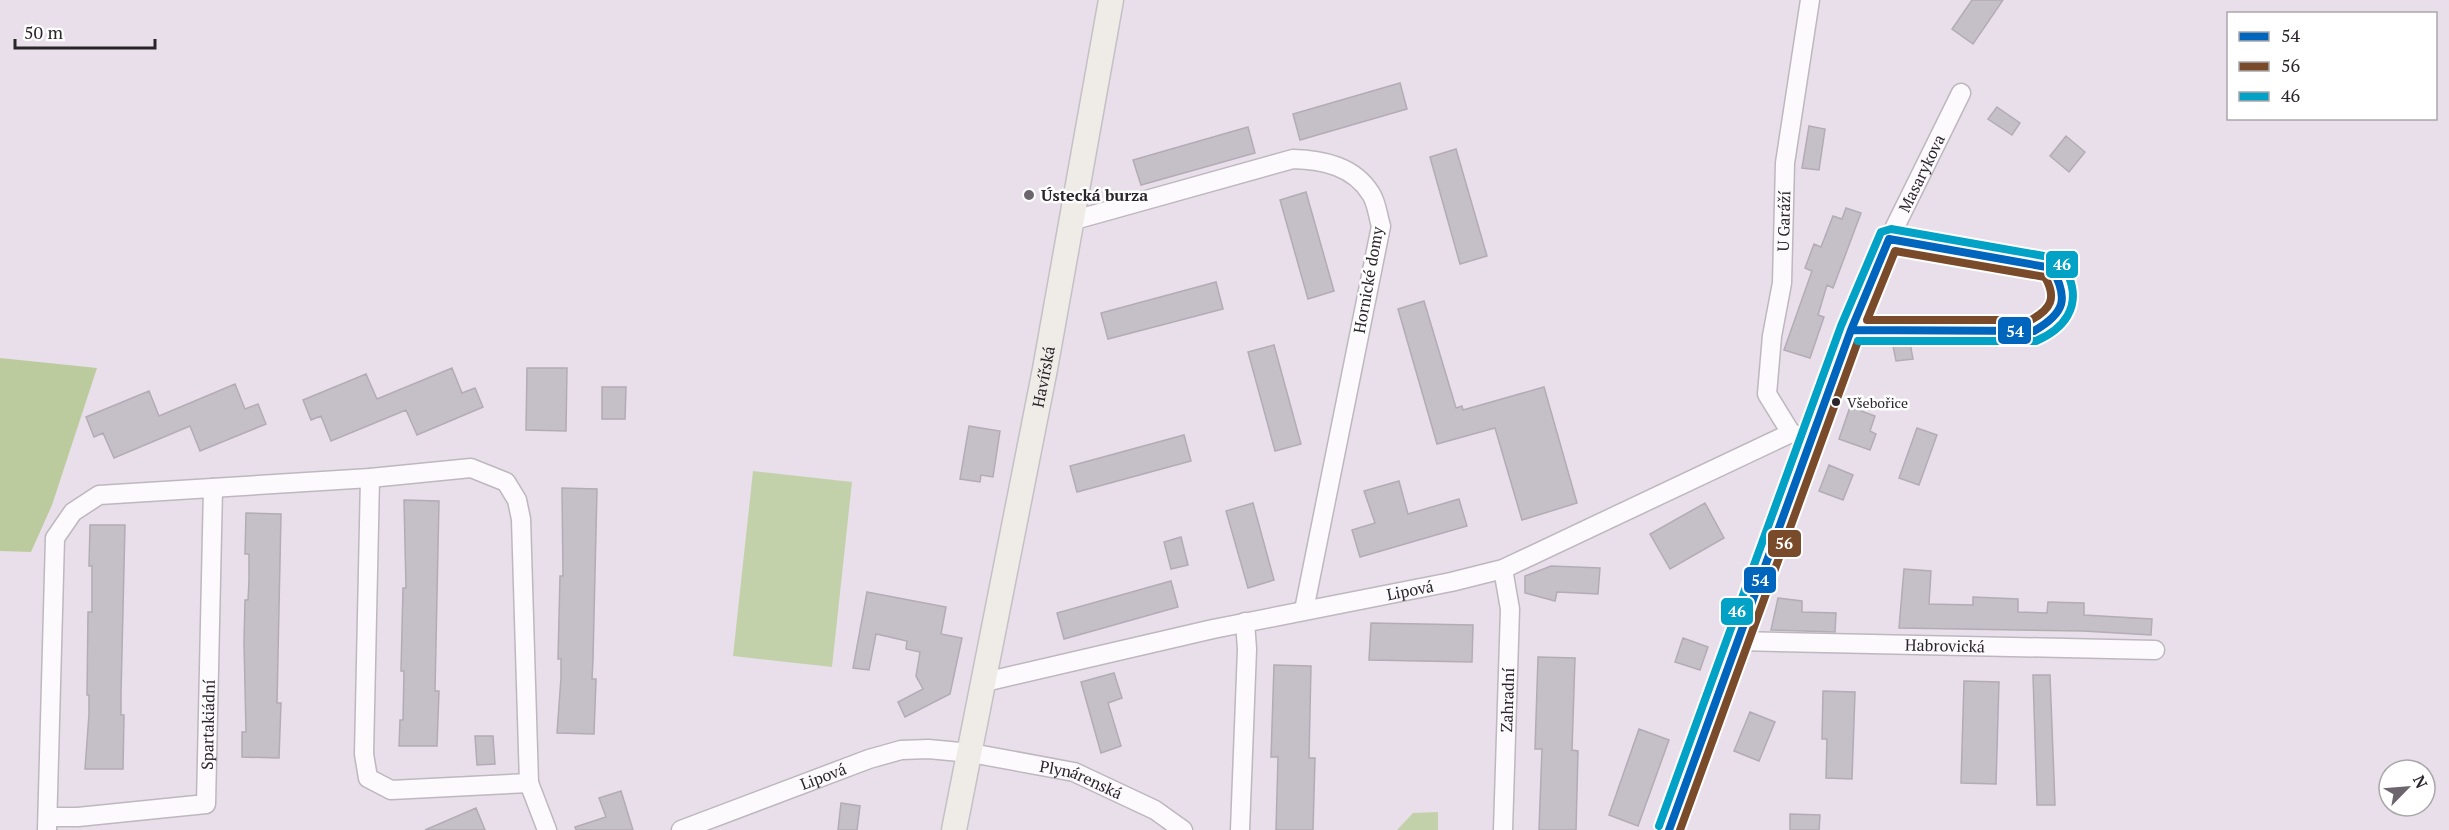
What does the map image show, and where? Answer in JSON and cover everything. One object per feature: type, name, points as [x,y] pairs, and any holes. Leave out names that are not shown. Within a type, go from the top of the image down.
[{"type":"main road","name":"Havířská","points":[[954,830],[985,682],[1111,0]]},
{"type":"street","name":"U Garáží","points":[[1791,433],[1767,394],[1772,336],[1782,284],[1785,163],[1810,0]]},
{"type":"street","name":"Masarykova","points":[[1669,830],[1851,330],[1889,239],[1961,93]]},
{"type":"street","name":"Hornické domy","points":[[1071,221],[1293,159],[1319,160],[1346,169],[1372,195],[1381,226],[1304,610]]},
{"type":"street","points":[[1791,433],[1812,440]]},
{"type":"street","name":"Lipová","points":[[985,682],[1245,622],[1451,582],[1503,568],[1791,433]]},
{"type":"street","name":"Spartakiádní","points":[[213,488],[206,804],[78,817],[48,824],[55,538],[73,512],[99,495],[370,478],[471,468],[506,483],[517,500],[521,519],[529,783],[547,830]]},
{"type":"street","points":[[370,478],[363,754],[368,778],[378,786],[391,790],[529,783]]},
{"type":"street","name":"Zahradní","points":[[1503,568],[1510,609],[1503,830]]},
{"type":"street","points":[[1240,830],[1247,649],[1245,622]]},
{"type":"street","name":"Habrovická","points":[[1737,641],[2155,650]]},
{"type":"street","name":"Lipová","points":[[681,830],[868,759],[901,750],[928,749],[971,753]]},
{"type":"street","name":"Plynárenská","points":[[971,753],[1074,772],[1155,810],[1183,830]]},
{"type":"green space","points":[[0,358],[97,368],[52,505],[31,552],[0,551]]},
{"type":"green space","points":[[753,471],[852,482],[832,667],[733,656]]},
{"type":"green space","points":[[1438,812],[1438,830],[1397,830],[1413,813]]},
{"type":"building","points":[[1972,0],[2003,0],[1973,44],[1952,29]]},
{"type":"building","points":[[1400,83],[1407,109],[1300,140],[1293,114]]},
{"type":"building","points":[[1997,107],[2020,123],[2012,135],[1988,119]]},
{"type":"building","points":[[1809,126],[1825,129],[1819,170],[1802,168]]},
{"type":"building","points":[[1248,127],[1255,153],[1141,185],[1133,160]]},
{"type":"building","points":[[2066,136],[2085,152],[2069,172],[2050,156]]},
{"type":"building","points":[[1456,149],[1487,256],[1460,264],[1430,157]]},
{"type":"building","points":[[1306,192],[1334,291],[1308,299],[1280,200]]},
{"type":"building","points":[[1846,208],[1861,213],[1833,288],[1827,285],[1818,315],[1824,317],[1810,358],[1784,350],[1812,271],[1805,268],[1814,244],[1821,247],[1833,216],[1842,219]]},
{"type":"building","points":[[1216,282],[1223,309],[1108,339],[1101,313]]},
{"type":"building","points":[[1424,301],[1456,408],[1462,406],[1463,410],[1544,387],[1577,503],[1522,520],[1495,428],[1437,444],[1398,309]]},
{"type":"building","points":[[1910,343],[1913,359],[1896,361],[1893,346]]},
{"type":"building","points":[[1274,345],[1301,444],[1275,451],[1248,352]]},
{"type":"building","points":[[452,368],[462,393],[475,388],[483,407],[417,435],[406,410],[331,441],[321,416],[311,420],[303,400],[366,374],[377,399]]},
{"type":"building","points":[[527,368],[567,368],[566,431],[526,430]]},
{"type":"building","points":[[235,384],[245,409],[258,404],[266,424],[200,451],[190,426],[114,458],[103,433],[94,437],[86,417],[149,391],[159,416]]},
{"type":"building","points":[[602,387],[626,387],[625,419],[602,419]]},
{"type":"building","points":[[1850,407],[1875,416],[1870,431],[1876,434],[1870,450],[1839,439]]},
{"type":"building","points":[[969,426],[1000,431],[993,477],[981,475],[980,482],[960,479]]},
{"type":"building","points":[[1917,428],[1937,435],[1919,485],[1899,478]]},
{"type":"building","points":[[1184,435],[1191,461],[1077,492],[1070,466]]},
{"type":"building","points":[[1829,465],[1853,475],[1843,500],[1819,491]]},
{"type":"building","points":[[1399,481],[1408,514],[1459,499],[1467,526],[1360,557],[1352,530],[1375,523],[1364,491]]},
{"type":"building","points":[[562,488],[597,489],[592,679],[596,679],[594,734],[557,733],[561,678],[561,659],[558,659],[560,576],[563,576]]},
{"type":"building","points":[[404,500],[439,501],[435,691],[439,691],[437,746],[399,746],[400,720],[403,720],[404,671],[401,671],[403,588],[406,588]]},
{"type":"building","points":[[1253,503],[1274,580],[1248,588],[1226,511]]},
{"type":"building","points":[[1705,503],[1724,538],[1670,569],[1650,534]]},
{"type":"building","points":[[246,513],[281,514],[277,703],[281,703],[279,758],[242,757],[242,732],[246,732],[245,600],[248,600],[249,580],[249,554],[245,554]]},
{"type":"building","points":[[90,525],[125,525],[121,694],[121,715],[124,715],[123,769],[85,769],[89,714],[89,695],[87,695],[88,612],[92,612],[92,566],[89,566]]},
{"type":"building","points":[[1181,537],[1188,565],[1171,569],[1164,542]]},
{"type":"building","points":[[1551,566],[1600,568],[1598,594],[1557,592],[1555,601],[1525,593],[1525,576]]},
{"type":"building","points":[[1904,569],[1931,571],[1929,604],[1973,605],[1973,597],[2018,599],[2018,612],[2047,613],[2048,602],[2084,603],[2084,615],[2152,619],[2151,635],[2083,631],[1899,628]]},
{"type":"building","points":[[1171,581],[1178,607],[1064,639],[1057,613]]},
{"type":"building","points":[[867,592],[946,607],[941,634],[962,638],[950,694],[905,717],[898,702],[923,689],[916,676],[920,652],[906,649],[907,641],[876,634],[869,670],[853,668]]},
{"type":"building","points":[[1778,598],[1802,601],[1802,612],[1836,613],[1835,632],[1771,630]]},
{"type":"building","points":[[1371,623],[1473,625],[1472,662],[1369,660]]},
{"type":"building","points":[[1683,638],[1708,647],[1700,670],[1675,662]]},
{"type":"building","points":[[1538,657],[1575,658],[1572,750],[1578,751],[1576,830],[1539,830],[1542,749],[1535,749]]},
{"type":"building","points":[[1274,665],[1311,666],[1309,758],[1315,758],[1313,830],[1276,830],[1278,757],[1271,757]]},
{"type":"building","points":[[1114,673],[1122,698],[1108,703],[1121,746],[1101,753],[1081,682]]},
{"type":"building","points":[[2033,675],[2050,675],[2055,805],[2037,805]]},
{"type":"building","points":[[1964,681],[1999,682],[1996,784],[1961,783]]},
{"type":"building","points":[[1823,691],[1855,692],[1852,779],[1826,778],[1827,739],[1822,739]]},
{"type":"building","points":[[1750,712],[1775,722],[1759,761],[1734,751]]},
{"type":"building","points":[[1639,729],[1669,740],[1638,826],[1609,815]]},
{"type":"building","points":[[475,736],[493,736],[495,764],[477,765]]},
{"type":"building","points":[[621,791],[633,830],[576,830],[575,827],[606,817],[599,798]]},
{"type":"building","points":[[841,803],[860,806],[857,830],[838,830]]},
{"type":"building","points":[[476,808],[485,830],[425,830]]},
{"type":"building","points":[[1790,814],[1820,815],[1819,830],[1790,830]]},
{"type":"transit line","name":"46","points":[[1659,826],[1841,326],[1881,232],[1891,229],[2055,258],[2069,277],[2073,298],[2068,316],[2055,330],[2036,341],[1858,341]]},
{"type":"transit line","name":"54","points":[[1889,239],[2052,268],[2061,288],[2061,304],[2052,318],[2034,331],[1851,330],[1889,239]]},
{"type":"transit line","name":"56","points":[[1895,251],[2045,277],[2051,291],[2050,302],[2043,312],[2031,320],[1867,320],[1895,251]]},
{"type":"transit line","name":"54","points":[[1669,830],[1851,330]]},
{"type":"transit line","name":"56","points":[[1680,830],[1858,341]]},
{"type":"place","name":"Ústecká burza","points":[[1029,195]]},
{"type":"place","name":"Všebořice","points":[[1836,402]]}]
